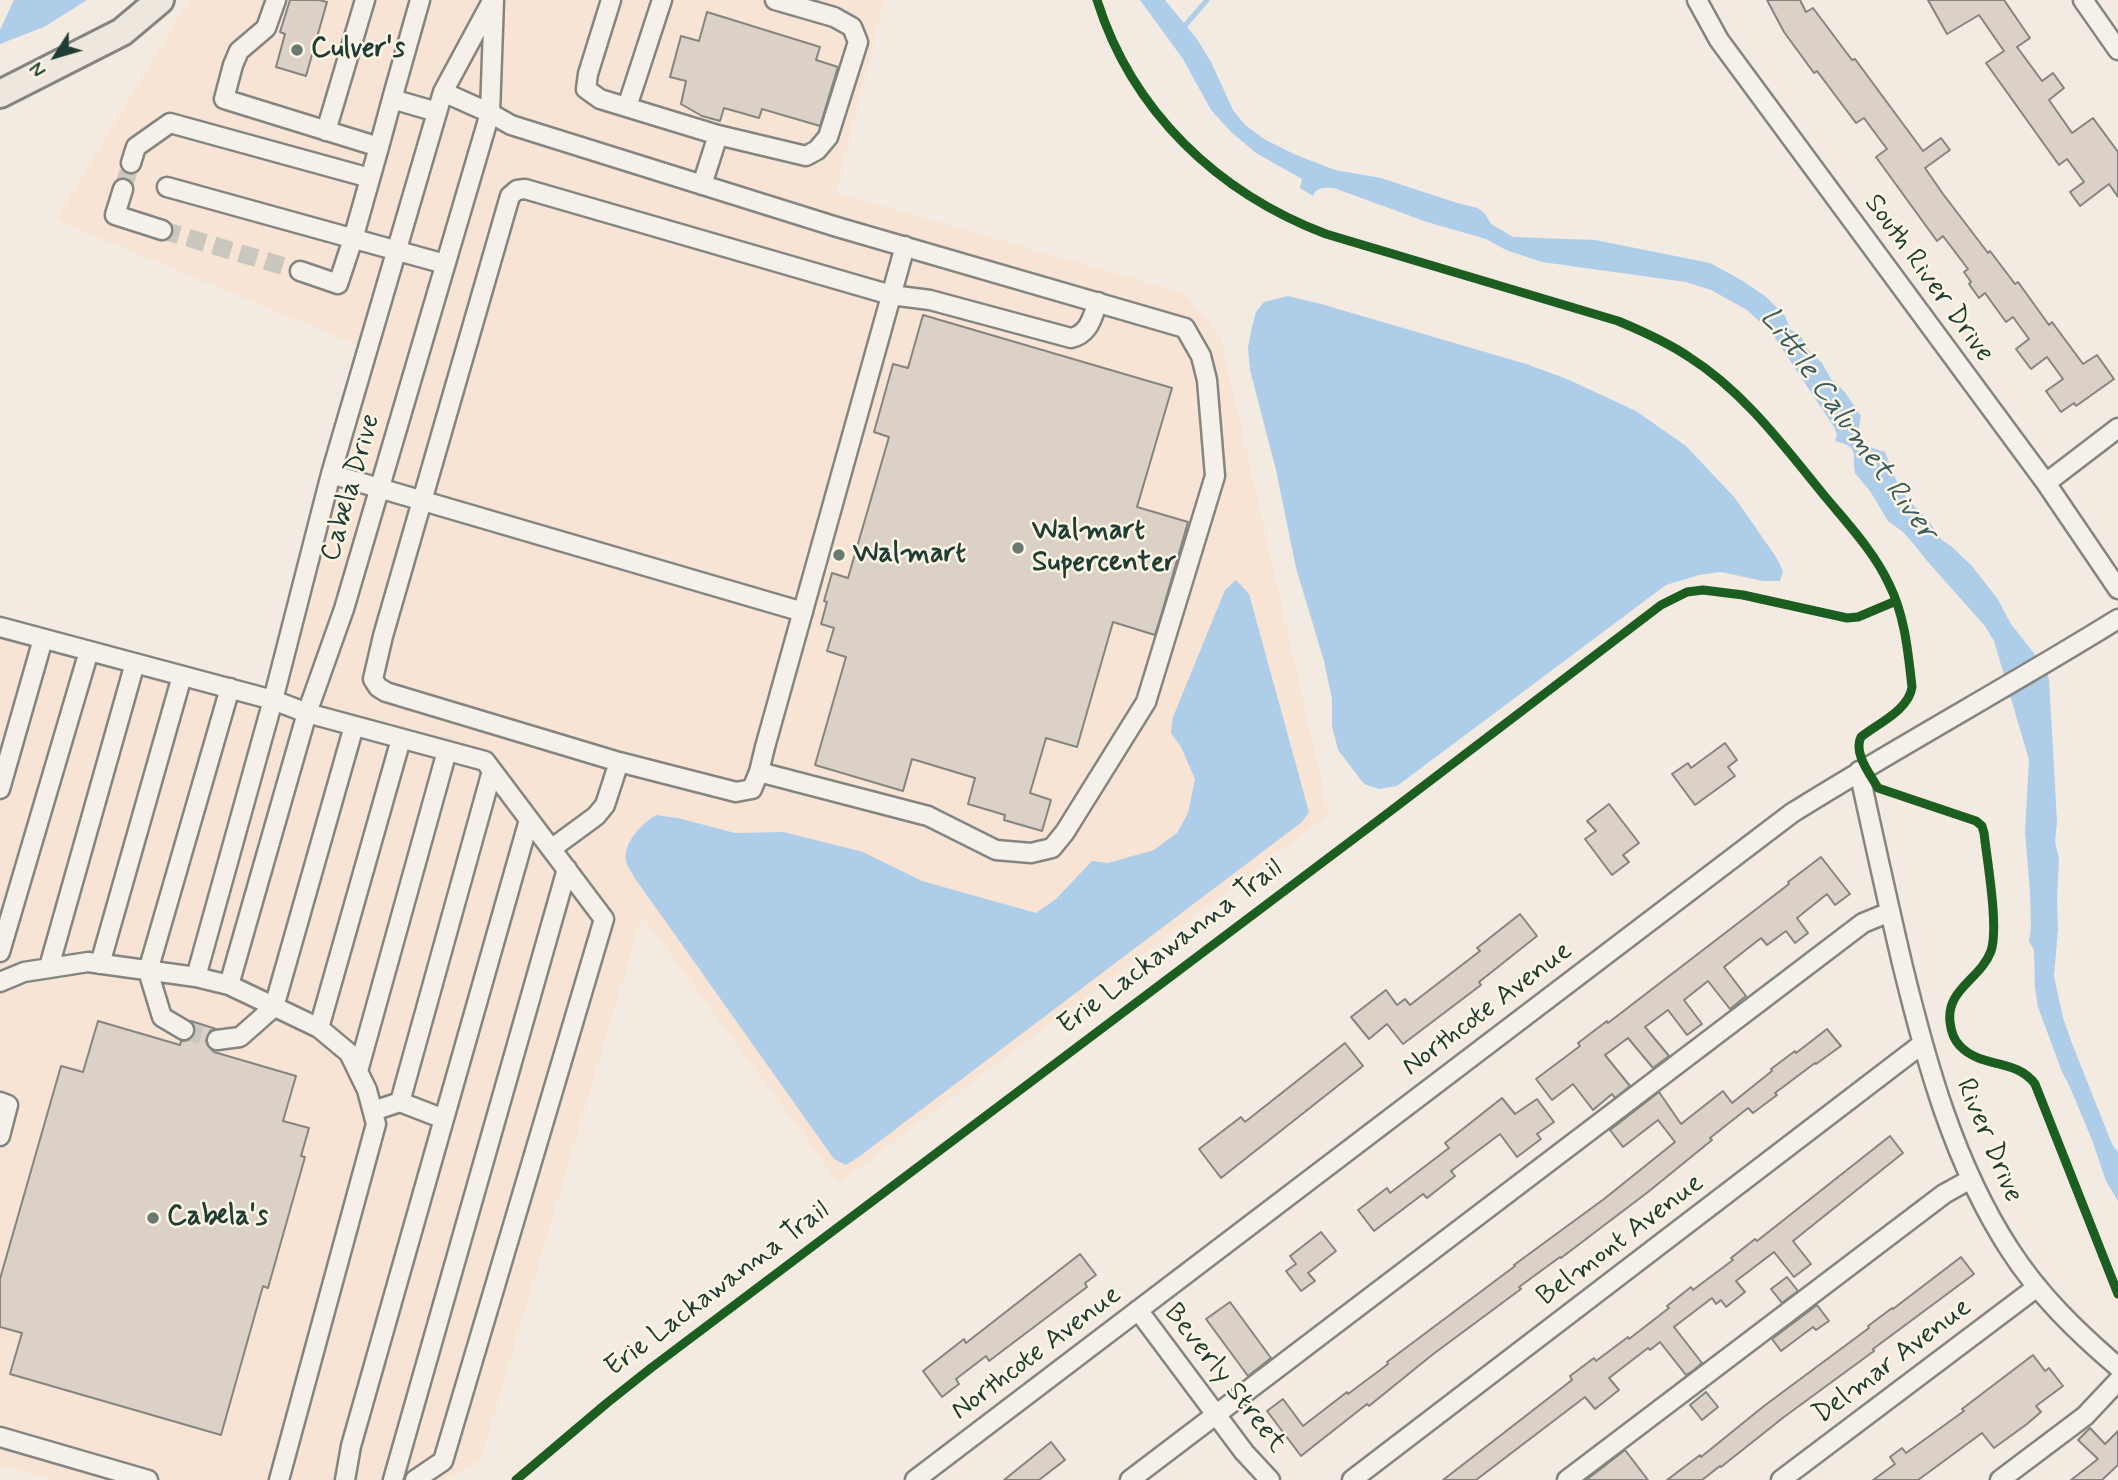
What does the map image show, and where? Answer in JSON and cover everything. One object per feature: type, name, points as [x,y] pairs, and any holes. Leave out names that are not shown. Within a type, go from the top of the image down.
[{"type":"highway","points":[[0,94],[122,32],[160,0]]},
{"type":"street","points":[[276,0],[265,28],[239,51],[224,99],[379,147]]},
{"type":"street","points":[[326,131],[365,0]]},
{"type":"street","points":[[300,271],[338,284],[420,0]]},
{"type":"street","name":"Cabela Drive","points":[[197,977],[273,700],[331,474],[443,92],[493,0]]},
{"type":"street","name":"Cabela Drive","points":[[229,985],[307,713],[344,609],[490,113],[493,0]]},
{"type":"street","points":[[611,0],[588,74],[586,89],[600,99],[718,135],[806,156],[817,150],[828,137],[858,42],[852,27],[834,17],[775,0]]},
{"type":"street","points":[[627,107],[662,0]]},
{"type":"street","name":"South River Drive","points":[[1697,0],[1718,40],[2046,483],[2118,589]]},
{"type":"street","points":[[2082,0],[2118,50]]},
{"type":"street","points":[[443,92],[511,125],[702,185],[1185,328],[1201,356],[1207,380],[1215,476],[1146,702],[1065,832],[1052,848],[1031,853],[996,850],[928,816],[760,772]]},
{"type":"street","points":[[392,99],[438,112]]},
{"type":"street","points":[[131,163],[136,147],[170,123],[370,178]]},
{"type":"street","points":[[702,185],[718,135]]},
{"type":"street","points":[[167,187],[446,264]]},
{"type":"street","points":[[123,189],[115,215],[162,230]]},
{"type":"street","points":[[905,246],[891,295],[803,612],[760,772],[752,789],[736,792],[619,762],[386,692],[377,687],[373,679],[383,636],[510,196],[517,190],[525,189],[891,295],[930,300],[1071,338],[1080,336],[1088,328],[1098,302]]},
{"type":"street","points":[[2046,483],[2118,428]]},
{"type":"street","points":[[331,474],[803,612]]},
{"type":"street","name":"Northcote Avenue","points":[[915,1480],[1792,813],[2118,619]]},
{"type":"street","points":[[0,627],[273,700],[307,713],[485,761],[604,919],[443,1461],[415,1480]]},
{"type":"street","points":[[0,789],[43,639]]},
{"type":"street","points":[[0,952],[89,651]]},
{"type":"street","points":[[49,967],[135,663]]},
{"type":"street","points":[[100,964],[182,676]]},
{"type":"street","points":[[184,1030],[162,1017],[148,971],[229,688]]},
{"type":"street","points":[[217,1040],[240,1037],[274,1007],[354,726]]},
{"type":"street","points":[[319,1028],[401,739]]},
{"type":"street","points":[[358,1072],[447,751]]},
{"type":"street","points":[[551,849],[596,816],[605,805],[619,762]]},
{"type":"street","points":[[400,1102],[492,771]]},
{"type":"street","name":"River Drive","points":[[1859,771],[1922,1044],[1941,1103],[1971,1179],[2010,1250],[2037,1287],[2091,1345],[2118,1367]]},
{"type":"street","points":[[345,1480],[351,1446],[529,820]]},
{"type":"street","points":[[393,1480],[567,869]]},
{"type":"street","points":[[1130,1480],[1863,923],[1890,912]]},
{"type":"street","points":[[0,982],[24,972],[88,962],[197,977],[229,985],[319,1028],[349,1053],[368,1090],[376,1124],[279,1480]]},
{"type":"street","name":"Belmont Avenue","points":[[1352,1480],[1922,1044]]},
{"type":"street","points":[[0,1102],[8,1105],[0,1136]]},
{"type":"street","points":[[373,1111],[400,1102],[444,1119]]},
{"type":"street","points":[[1567,1480],[1944,1194],[1971,1179]]},
{"type":"street","name":"Delmar Avenue","points":[[1782,1480],[2037,1287]]},
{"type":"street","name":"Beverly Street","points":[[1138,1310],[1244,1452],[1270,1480]]},
{"type":"street","points":[[2000,1480],[2085,1416],[2118,1381]]},
{"type":"street","points":[[0,1437],[148,1480]]},
{"type":"shaded area","points":[[189,0],[884,0],[836,193],[1184,293],[1221,338],[1329,814],[839,1183],[642,916],[481,1459],[448,1480],[55,1480],[0,1465],[0,618],[267,688],[360,346],[56,220]]},
{"type":"water","points":[[14,0],[87,0],[44,27],[0,44],[0,30]]},
{"type":"water","name":"Little Calumet River","points":[[1140,0],[1165,0],[1197,39],[1233,110],[1245,125],[1264,139],[1296,155],[1335,170],[1381,178],[1478,208],[1491,224],[1513,237],[1595,240],[1710,263],[1765,296],[1785,316],[1790,329],[1801,336],[1807,349],[1822,363],[1831,379],[1844,391],[1861,416],[1857,436],[1864,445],[1885,452],[1898,485],[1908,500],[1942,540],[1972,566],[1997,598],[2011,624],[2047,670],[2057,821],[2055,842],[2059,858],[2054,976],[2063,1018],[2073,1046],[2112,1144],[2118,1152],[2118,1201],[2106,1181],[2038,1007],[2034,950],[2029,941],[2030,893],[2025,831],[2029,760],[1994,641],[1985,626],[1912,542],[1888,521],[1870,491],[1855,473],[1852,448],[1835,441],[1837,435],[1834,427],[1771,332],[1747,310],[1711,290],[1686,282],[1542,262],[1506,250],[1486,239],[1427,222],[1334,188],[1319,189],[1313,196],[1300,188],[1302,179],[1256,153],[1211,110],[1183,59]]},
{"type":"water","points":[[1288,296],[1526,364],[1567,379],[1636,411],[1686,446],[1735,498],[1776,557],[1783,571],[1780,581],[1763,581],[1721,572],[1699,575],[1666,585],[1397,786],[1379,789],[1364,784],[1338,750],[1332,726],[1332,699],[1324,661],[1296,568],[1276,470],[1250,370],[1248,348],[1256,312],[1264,302]]},
{"type":"water","points":[[1236,580],[1249,594],[1309,812],[1302,822],[860,1156],[846,1165],[834,1159],[634,877],[626,854],[630,840],[656,815],[735,833],[783,832],[863,852],[922,881],[1036,913],[1056,899],[1092,861],[1108,863],[1154,850],[1177,833],[1188,813],[1195,779],[1181,747],[1171,733],[1173,717],[1225,590]]},
{"type":"building","name":"Culver's","points":[[290,0],[327,2],[306,76],[276,67],[285,34],[280,32]]},
{"type":"building","points":[[1767,0],[1800,0],[1806,12],[1813,8],[1852,60],[1855,59],[1923,151],[1941,138],[1950,150],[1925,168],[1943,194],[1988,253],[1990,251],[2015,284],[2018,282],[2049,325],[2052,322],[2083,364],[2097,355],[2114,379],[2076,406],[2074,403],[2061,412],[2046,391],[2063,379],[2047,357],[2031,369],[2016,349],[2029,339],[2013,317],[2006,322],[1985,293],[1979,298],[1964,272],[1968,269],[1943,236],[1937,241],[1876,157],[1887,149],[1864,118],[1856,123],[1817,71],[1814,73],[1784,32]]},
{"type":"building","points":[[1928,0],[2004,0],[2030,38],[2017,47],[2042,81],[2053,73],[2064,88],[2049,100],[2072,133],[2093,118],[2118,152],[2118,197],[2109,184],[2080,206],[2070,192],[2084,182],[2067,159],[2059,165],[1986,63],[2004,51],[1979,15],[1947,34]]},
{"type":"building","points":[[707,12],[820,47],[816,60],[838,67],[820,126],[762,109],[759,118],[724,108],[720,121],[702,116],[681,104],[686,81],[670,77],[681,36],[699,41]]},
{"type":"building","name":"Walmart Supercenter","points":[[923,315],[1172,388],[1137,507],[1188,522],[1163,609],[1155,635],[1113,622],[1077,747],[1046,738],[1030,793],[1051,800],[1042,831],[1004,820],[1005,815],[968,804],[975,778],[912,759],[903,791],[815,765],[846,657],[827,651],[834,628],[821,624],[827,602],[824,601],[832,573],[848,578],[889,437],[874,432],[893,364],[908,368]]},
{"type":"building","points":[[1725,743],[1737,760],[1728,767],[1735,776],[1695,805],[1672,774],[1688,763],[1691,768]]},
{"type":"building","points":[[1609,804],[1639,843],[1623,855],[1629,862],[1612,875],[1585,839],[1596,831],[1587,821]]},
{"type":"building","points":[[1821,857],[1850,894],[1835,905],[1827,894],[1797,918],[1808,933],[1795,943],[1786,931],[1767,945],[1761,938],[1724,967],[1746,996],[1730,1009],[1708,981],[1684,1000],[1702,1024],[1687,1035],[1668,1010],[1645,1027],[1669,1056],[1653,1068],[1628,1038],[1605,1055],[1630,1086],[1615,1098],[1612,1094],[1593,1110],[1573,1084],[1552,1100],[1536,1079],[1580,1046],[1578,1043],[1607,1021],[1608,1023]]},
{"type":"building","points":[[1520,914],[1537,936],[1479,982],[1481,985],[1403,1044],[1387,1024],[1369,1039],[1351,1017],[1386,990],[1397,1005],[1405,999],[1410,1005],[1480,951],[1477,948]]},
{"type":"building","name":"Cabela's","points":[[98,1021],[180,1045],[181,1041],[189,1040],[194,1035],[195,1029],[191,1021],[216,1029],[210,1031],[206,1041],[214,1052],[296,1076],[283,1121],[309,1128],[301,1156],[305,1157],[268,1288],[263,1286],[221,1435],[10,1374],[22,1333],[0,1327],[0,1279],[61,1066],[83,1072]]},
{"type":"building","points":[[1827,1029],[1841,1046],[1775,1093],[1777,1095],[1753,1113],[1748,1108],[1648,1192],[1519,1287],[1521,1289],[1301,1456],[1267,1411],[1283,1399],[1303,1426],[1388,1364],[1387,1362],[1604,1199],[1675,1142],[1658,1120],[1623,1147],[1610,1130],[1659,1092],[1681,1124],[1723,1091],[1732,1103],[1772,1071],[1771,1069]]},
{"type":"building","points":[[1345,1043],[1363,1066],[1221,1178],[1199,1149],[1241,1117],[1245,1122]]},
{"type":"building","points":[[1502,1098],[1515,1114],[1537,1099],[1554,1122],[1537,1134],[1541,1139],[1517,1157],[1500,1134],[1451,1171],[1455,1176],[1427,1198],[1423,1194],[1374,1231],[1358,1210],[1387,1188],[1390,1193],[1449,1148],[1445,1143]]},
{"type":"building","points":[[1890,1136],[1903,1153],[1793,1241],[1811,1264],[1794,1277],[1774,1252],[1736,1281],[1745,1292],[1726,1307],[1721,1300],[1716,1304],[1712,1298],[1674,1327],[1702,1363],[1694,1370],[1686,1375],[1660,1342],[1609,1378],[1619,1390],[1595,1409],[1585,1397],[1476,1480],[1443,1480],[1572,1380],[1570,1376],[1594,1358],[1596,1361],[1628,1337],[1629,1339],[1691,1287],[1693,1290],[1733,1260],[1731,1258],[1755,1239],[1757,1241]]},
{"type":"building","points":[[1321,1232],[1336,1251],[1308,1273],[1315,1281],[1301,1291],[1286,1271],[1296,1264],[1290,1256]]},
{"type":"building","points":[[1080,1254],[1096,1275],[1085,1283],[1087,1287],[989,1361],[986,1356],[956,1379],[959,1384],[942,1397],[923,1371],[964,1339],[966,1343]]},
{"type":"building","points":[[1961,1257],[1974,1274],[1873,1349],[1874,1351],[1702,1480],[1667,1480],[1700,1455],[1701,1457]]},
{"type":"building","points":[[1787,1277],[1798,1291],[1782,1303],[1771,1289]]},
{"type":"building","points":[[1230,1302],[1271,1358],[1248,1376],[1206,1319]]},
{"type":"building","points":[[1817,1305],[1829,1321],[1816,1330],[1813,1327],[1781,1351],[1772,1339]]},
{"type":"building","points":[[2033,1355],[2045,1371],[2049,1368],[2063,1386],[2036,1406],[2041,1412],[2027,1424],[1994,1448],[1982,1433],[1918,1480],[1873,1480],[1895,1464],[1890,1457],[1902,1448],[1906,1453],[1964,1411],[1962,1409]]},
{"type":"building","points":[[1706,1392],[1718,1407],[1702,1420],[1690,1405]]},
{"type":"building","points":[[2090,1428],[2105,1444],[2118,1431],[2118,1465],[2102,1480],[2071,1480],[2098,1459],[2078,1440]]},
{"type":"building","points":[[1051,1442],[1065,1460],[1039,1480],[1004,1480]]},
{"type":"building","points":[[1625,1450],[1648,1480],[1586,1480],[1598,1471]]},
{"type":"waterway","points":[[1182,29],[1207,0]]},
{"type":"tunnel","points":[[123,189],[131,163]]},
{"type":"tunnel","points":[[162,230],[300,271]]},
{"type":"tunnel","points":[[184,1030],[217,1040]]},
{"type":"cycle path","points":[[1097,0],[1112,41],[1132,78],[1156,112],[1184,144],[1250,196],[1287,217],[1326,234],[1618,321],[1672,346],[1709,371],[1745,402],[1859,537],[1883,572],[1899,609],[1912,687],[1910,695],[1899,710],[1861,737],[1861,756],[1878,788],[1976,821],[1982,826],[1984,833],[1993,910],[1993,940],[1986,961],[1953,1001],[1950,1022],[1954,1038],[1969,1053],[2018,1070],[2035,1084],[2118,1294]]},
{"type":"cycle path","name":"Erie Lackawanna Trail","points":[[516,1480],[651,1368],[1661,605],[1687,592],[1703,590],[1743,595],[1847,618],[1858,617],[1896,601]]},
{"type":"place","name":"Culver's","points":[[297,50]]},
{"type":"place","name":"Walmart Supercenter","points":[[1018,548]]},
{"type":"place","name":"Walmart","points":[[839,555]]},
{"type":"place","name":"Cabela's","points":[[153,1218]]}]
